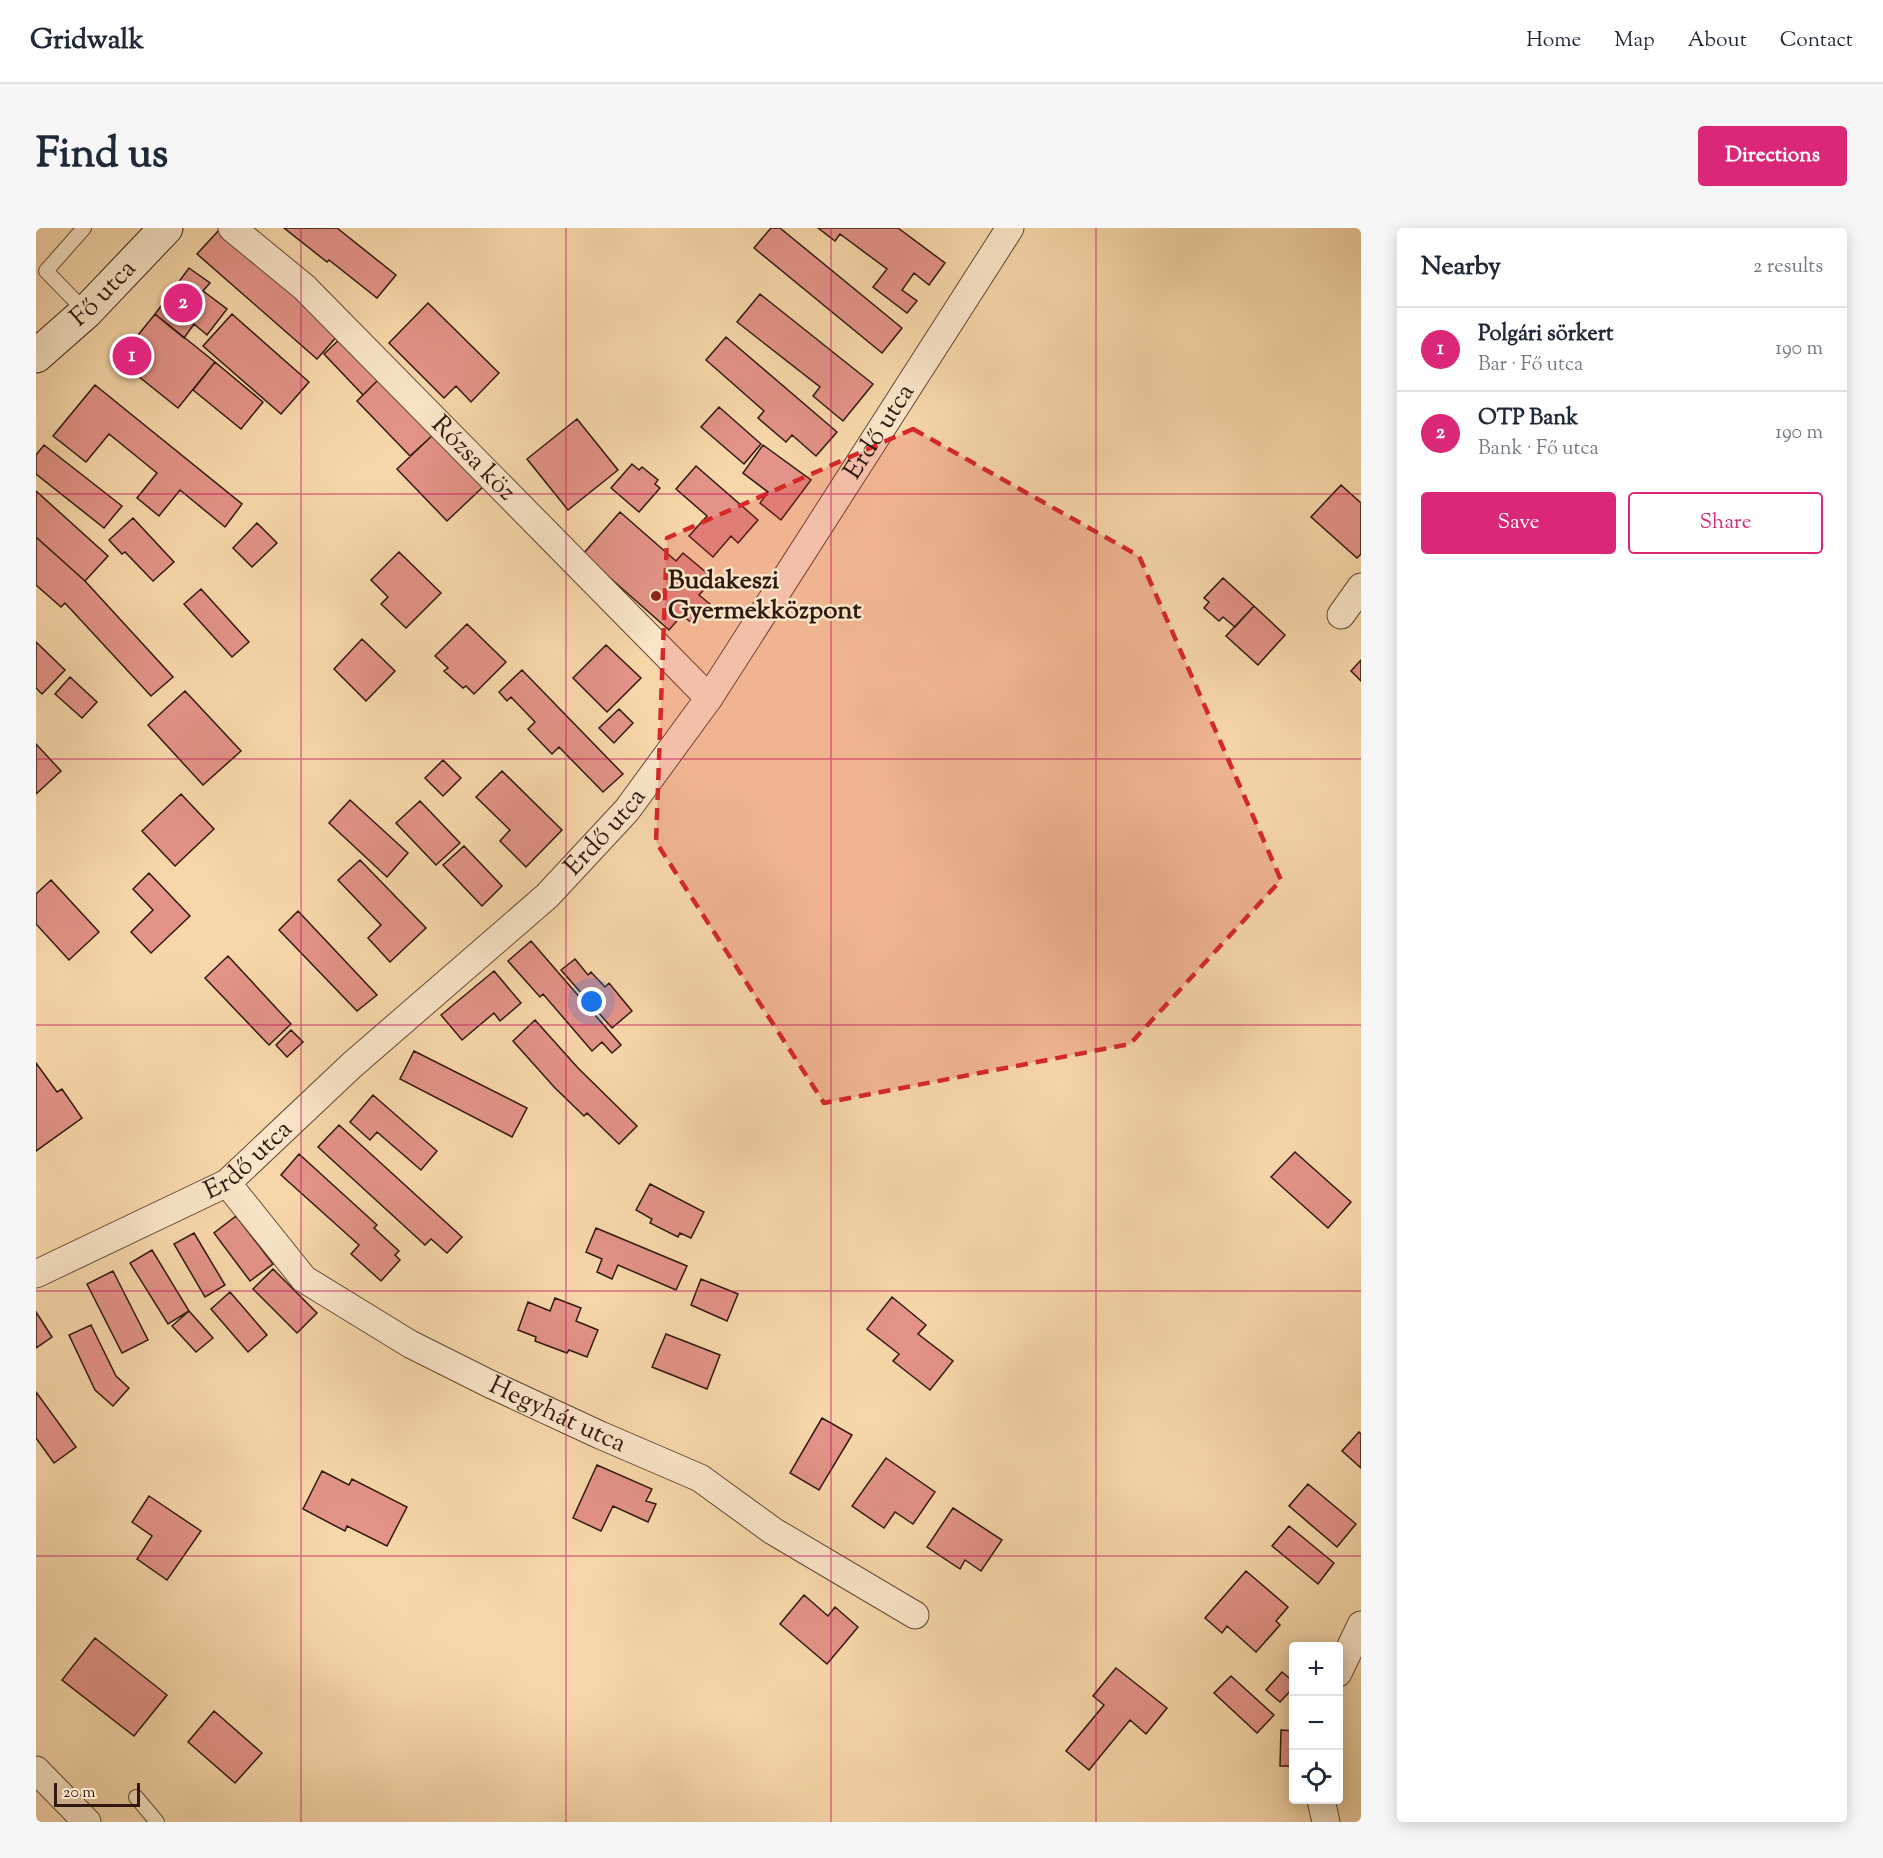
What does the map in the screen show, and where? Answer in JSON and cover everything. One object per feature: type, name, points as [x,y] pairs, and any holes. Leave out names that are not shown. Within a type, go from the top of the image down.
[{"type":"main road","name":"Fő utca","points":[[36,356],[86,312],[166,228]]},
{"type":"street","name":"Rózsa köz","points":[[232,228],[303,286],[709,698]]},
{"type":"street","name":"Erdő utca","points":[[36,1274],[227,1183],[352,1065],[547,896],[627,810],[709,698],[1010,228]]},
{"type":"street","points":[[1341,615],[1361,587]]},
{"type":"street","name":"Hegyhát utca","points":[[227,1183],[303,1279],[410,1344],[600,1435],[700,1478],[773,1531],[915,1615]]},
{"type":"street","points":[[1343,1662],[1361,1625]]},
{"type":"street","points":[[36,1770],[87,1822]]},
{"type":"street","points":[[1322,1804],[1326,1822]]},
{"type":"lane","points":[[84,228],[46,271],[86,312]]},
{"type":"lane","points":[[136,1797],[157,1822]]},
{"type":"highlighted area","points":[[913,429],[1139,556],[1281,880],[1130,1044],[824,1103],[656,842],[667,538]]},
{"type":"building","points":[[284,228],[337,228],[396,275],[377,298]]},
{"type":"building","points":[[771,228],[780,228],[902,328],[882,353],[754,248]]},
{"type":"building","points":[[818,228],[898,228],[945,263],[929,285],[914,273],[902,290],[917,301],[907,313],[873,287],[887,269],[840,234],[835,241]]},
{"type":"building","points":[[219,230],[339,334],[317,359],[197,254]]},
{"type":"building","points":[[189,268],[210,283],[203,291],[227,309],[207,335],[194,324],[184,338],[155,314]]},
{"type":"building","points":[[760,294],[873,384],[843,421],[813,396],[820,387],[737,322]]},
{"type":"building","points":[[428,303],[499,373],[471,402],[456,386],[444,398],[389,343]]},
{"type":"building","points":[[155,314],[215,362],[178,408],[118,360]]},
{"type":"building","points":[[232,314],[309,382],[281,414],[203,346]]},
{"type":"building","points":[[342,337],[381,377],[363,395],[324,354]]},
{"type":"building","points":[[726,337],[837,432],[816,456],[792,435],[786,442],[758,418],[764,411],[706,360]]},
{"type":"building","points":[[215,362],[263,402],[241,429],[193,390]]},
{"type":"building","points":[[381,377],[435,433],[410,456],[357,401]]},
{"type":"building","points":[[95,385],[242,504],[225,527],[180,490],[159,516],[137,498],[157,473],[109,434],[86,462],[53,436]]},
{"type":"building","points":[[719,407],[761,444],[744,464],[701,427]]},
{"type":"building","points":[[577,419],[618,470],[568,510],[527,459]]},
{"type":"building","points":[[435,433],[485,485],[447,521],[397,469]]},
{"type":"building","points":[[44,445],[122,506],[104,528],[36,474],[36,455]]},
{"type":"building","points":[[763,445],[811,480],[781,520],[760,503],[768,492],[743,473]]},
{"type":"building","points":[[632,464],[639,470],[642,467],[658,480],[655,484],[660,488],[639,512],[611,488]]},
{"type":"building","points":[[696,466],[758,520],[738,543],[731,536],[713,557],[689,536],[707,516],[676,489]]},
{"type":"building","points":[[1341,485],[1361,503],[1361,554],[1357,558],[1311,517]]},
{"type":"building","points":[[36,491],[108,556],[85,581],[36,537]]},
{"type":"building","points":[[620,512],[676,561],[683,553],[714,579],[699,595],[710,604],[693,624],[682,615],[669,630],[583,554]]},
{"type":"building","points":[[133,518],[174,562],[153,581],[125,552],[122,554],[109,540]]},
{"type":"building","points":[[257,523],[277,543],[252,567],[233,548]]},
{"type":"building","points":[[36,537],[85,581],[173,677],[151,696],[65,603],[61,607],[36,585]]},
{"type":"building","points":[[399,552],[441,593],[406,628],[381,604],[388,597],[371,580]]},
{"type":"building","points":[[1223,578],[1254,606],[1235,627],[1223,617],[1219,621],[1204,608],[1209,602],[1204,598]]},
{"type":"building","points":[[201,589],[249,642],[232,657],[184,604]]},
{"type":"building","points":[[1254,606],[1285,635],[1258,665],[1226,636]]},
{"type":"building","points":[[467,624],[506,662],[474,694],[466,686],[463,688],[444,671],[448,668],[435,656]]},
{"type":"building","points":[[362,639],[395,671],[366,701],[334,669]]},
{"type":"building","points":[[36,642],[65,670],[42,694],[36,688]]},
{"type":"building","points":[[606,645],[641,678],[607,712],[573,678]]},
{"type":"building","points":[[1361,660],[1361,681],[1351,671]]},
{"type":"building","points":[[522,670],[623,774],[603,792],[559,747],[552,754],[528,729],[535,722],[511,697],[507,701],[499,692]]},
{"type":"building","points":[[70,677],[97,702],[82,718],[55,694]]},
{"type":"building","points":[[185,691],[241,751],[203,785],[148,725]]},
{"type":"building","points":[[619,709],[633,723],[614,743],[599,728]]},
{"type":"building","points":[[36,744],[61,771],[36,794]]},
{"type":"building","points":[[443,760],[461,778],[443,796],[425,778]]},
{"type":"building","points":[[502,771],[562,830],[526,867],[500,841],[510,830],[476,797]]},
{"type":"building","points":[[181,794],[214,829],[175,866],[142,831]]},
{"type":"building","points":[[350,800],[408,853],[387,877],[329,823]]},
{"type":"building","points":[[420,801],[460,843],[436,865],[396,823]]},
{"type":"building","points":[[464,846],[502,886],[482,906],[443,865]]},
{"type":"building","points":[[360,860],[426,928],[390,962],[368,938],[381,925],[338,880]]},
{"type":"building","points":[[149,873],[190,916],[151,953],[131,932],[153,910],[133,889]]},
{"type":"building","points":[[51,880],[99,932],[69,960],[36,924],[36,894]]},
{"type":"building","points":[[298,911],[377,995],[357,1011],[279,930]]},
{"type":"building","points":[[531,941],[621,1045],[612,1053],[602,1042],[592,1051],[543,994],[540,997],[508,961]]},
{"type":"building","points":[[228,956],[291,1024],[269,1045],[205,978]]},
{"type":"building","points":[[575,959],[588,975],[591,972],[605,987],[609,983],[632,1011],[612,1028],[561,970]]},
{"type":"building","points":[[494,971],[521,1003],[500,1021],[494,1013],[462,1040],[441,1015]]},
{"type":"building","points":[[535,1020],[578,1068],[637,1126],[619,1144],[587,1113],[584,1116],[555,1088],[513,1041]]},
{"type":"building","points":[[291,1030],[303,1042],[287,1057],[276,1045]]},
{"type":"building","points":[[414,1051],[527,1108],[512,1137],[400,1079]]},
{"type":"building","points":[[36,1063],[57,1092],[62,1089],[82,1118],[36,1151]]},
{"type":"building","points":[[373,1095],[437,1151],[421,1170],[377,1132],[370,1140],[350,1122]]},
{"type":"building","points":[[339,1125],[462,1237],[447,1253],[431,1239],[425,1245],[318,1147]]},
{"type":"building","points":[[1295,1152],[1351,1202],[1328,1228],[1271,1177]]},
{"type":"building","points":[[299,1154],[377,1225],[374,1228],[399,1251],[395,1255],[400,1260],[381,1281],[351,1254],[359,1245],[281,1175]]},
{"type":"building","points":[[650,1184],[704,1212],[691,1238],[680,1233],[678,1237],[650,1223],[652,1219],[636,1210]]},
{"type":"building","points":[[236,1216],[273,1264],[250,1281],[214,1233]]},
{"type":"building","points":[[596,1228],[687,1266],[676,1290],[618,1265],[612,1279],[597,1272],[602,1259],[586,1252]]},
{"type":"building","points":[[194,1233],[225,1285],[205,1297],[174,1244]]},
{"type":"building","points":[[152,1250],[189,1311],[168,1324],[130,1263]]},
{"type":"building","points":[[273,1269],[317,1313],[297,1333],[253,1289]]},
{"type":"building","points":[[113,1271],[148,1340],[122,1353],[87,1284]]},
{"type":"building","points":[[701,1279],[738,1294],[727,1321],[691,1305]]},
{"type":"building","points":[[230,1292],[267,1335],[248,1352],[211,1309]]},
{"type":"building","points":[[892,1297],[926,1325],[918,1334],[953,1361],[930,1390],[893,1361],[899,1354],[867,1329]]},
{"type":"building","points":[[555,1298],[581,1308],[576,1321],[598,1330],[587,1357],[569,1350],[567,1353],[535,1341],[536,1337],[518,1330],[528,1302],[550,1311]]},
{"type":"building","points":[[189,1311],[213,1338],[196,1352],[172,1326]]},
{"type":"building","points":[[36,1312],[52,1337],[36,1348]]},
{"type":"building","points":[[91,1325],[116,1376],[129,1388],[113,1406],[95,1390],[69,1335]]},
{"type":"building","points":[[666,1334],[720,1355],[707,1389],[652,1367]]},
{"type":"building","points":[[36,1392],[76,1447],[54,1463],[36,1438]]},
{"type":"building","points":[[822,1418],[852,1435],[819,1490],[790,1473]]},
{"type":"building","points":[[1359,1432],[1361,1434],[1361,1468],[1342,1451]]},
{"type":"building","points":[[886,1458],[935,1492],[913,1524],[895,1512],[884,1528],[852,1506]]},
{"type":"building","points":[[597,1465],[652,1489],[646,1501],[656,1504],[648,1522],[613,1506],[601,1531],[573,1518]]},
{"type":"building","points":[[322,1471],[349,1485],[352,1479],[407,1507],[387,1546],[347,1526],[345,1531],[303,1509]]},
{"type":"building","points":[[1308,1484],[1356,1524],[1337,1547],[1289,1506]]},
{"type":"building","points":[[149,1496],[201,1531],[167,1580],[137,1559],[152,1536],[132,1522]]},
{"type":"building","points":[[953,1508],[1002,1540],[981,1571],[965,1560],[960,1569],[927,1547]]},
{"type":"building","points":[[1289,1526],[1334,1563],[1318,1584],[1272,1546]]},
{"type":"building","points":[[1246,1571],[1288,1607],[1276,1621],[1280,1625],[1256,1652],[1227,1626],[1222,1633],[1205,1618]]},
{"type":"building","points":[[804,1595],[828,1616],[835,1607],[858,1627],[827,1664],[780,1624]]},
{"type":"building","points":[[95,1638],[167,1695],[134,1736],[62,1680]]},
{"type":"building","points":[[1116,1668],[1167,1708],[1146,1734],[1130,1720],[1089,1770],[1066,1751],[1104,1705],[1093,1696]]},
{"type":"building","points":[[1282,1672],[1289,1678],[1289,1692],[1280,1702],[1266,1690]]},
{"type":"building","points":[[1231,1676],[1274,1715],[1257,1733],[1214,1693]]},
{"type":"building","points":[[214,1711],[262,1753],[235,1783],[188,1742]]},
{"type":"building","points":[[1281,1730],[1289,1731],[1289,1766],[1280,1766]]},
{"type":"place","name":"OTP Bank","points":[[183,303]]},
{"type":"place","name":"Polgári sörkert","points":[[132,356]]},
{"type":"place","name":"Budakeszi Gyermekközpont","points":[[656,596]]}]
